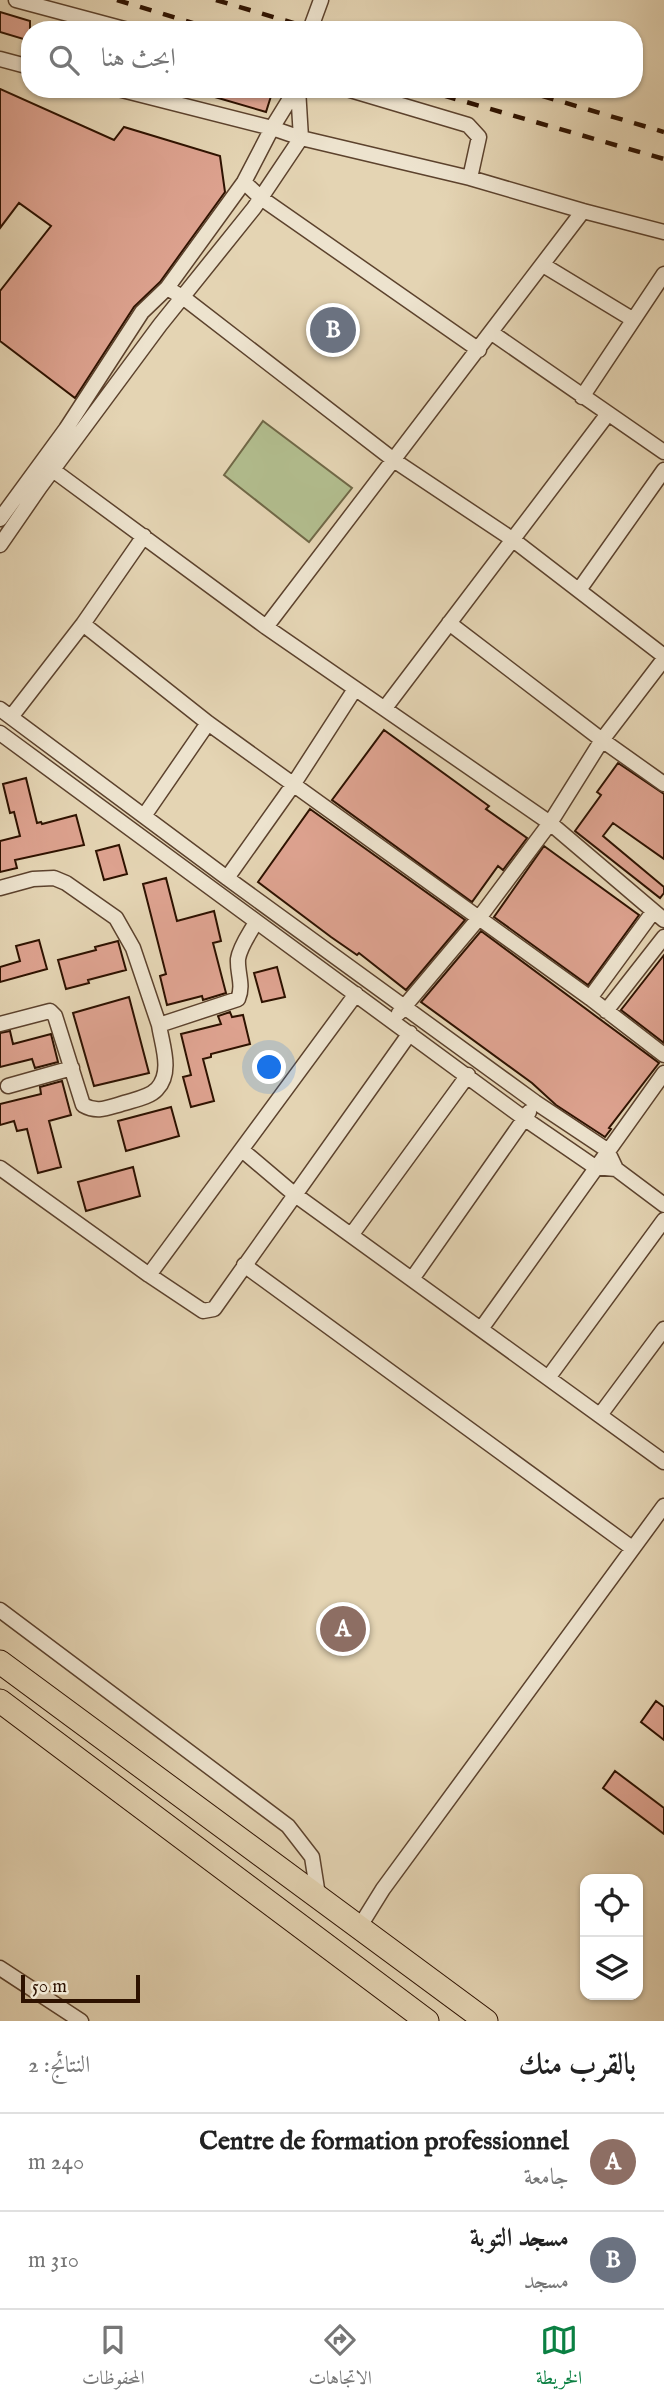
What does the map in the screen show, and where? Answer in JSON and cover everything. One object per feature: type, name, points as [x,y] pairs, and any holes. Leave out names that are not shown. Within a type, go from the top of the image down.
[{"type":"main road","points":[[0,1662],[486,2021]]},
{"type":"main road","points":[[0,1701],[427,2021]]},
{"type":"street","points":[[16,0],[94,21]]},
{"type":"street","points":[[312,21],[316,1]]},
{"type":"street","points":[[0,60],[21,65]]},
{"type":"street","points":[[154,98],[301,138],[470,178],[664,232]]},
{"type":"street","points":[[0,545],[142,312],[167,288],[244,182],[291,98]]},
{"type":"street","points":[[0,519],[48,465],[184,298],[261,198],[301,138],[298,98]]},
{"type":"street","points":[[377,98],[468,125],[479,137],[470,178]]},
{"type":"street","points":[[244,182],[261,198],[478,350]]},
{"type":"street","points":[[266,627],[583,211]]},
{"type":"street","points":[[543,265],[632,319]]},
{"type":"street","points":[[582,397],[664,274]]},
{"type":"street","points":[[167,288],[184,298],[395,461],[512,540],[664,658],[602,740],[550,823],[479,918],[393,1021]]},
{"type":"street","points":[[492,333],[664,452]]},
{"type":"street","points":[[385,708],[607,415]]},
{"type":"street","points":[[48,465],[266,627],[550,823],[659,916],[590,998]]},
{"type":"street","points":[[579,590],[664,470]]},
{"type":"street","points":[[144,536],[83,624],[6,713],[226,878],[536,1102],[607,1150],[616,1169],[664,1205]]},
{"type":"street","points":[[449,623],[664,784]]},
{"type":"street","points":[[83,624],[208,723],[590,998],[664,1055]]},
{"type":"street","points":[[226,878],[293,785],[355,689]]},
{"type":"street","points":[[144,816],[208,723]]},
{"type":"street","points":[[0,733],[525,1119],[595,1167],[616,1169]]},
{"type":"street","points":[[0,888],[33,879],[54,878],[66,883],[116,918],[133,948],[159,1025],[166,1064],[157,1090],[147,1096],[99,1110],[90,1109],[83,1105],[55,1016],[50,1011],[0,1024]]},
{"type":"street","points":[[159,1025],[238,999],[241,993],[238,960],[256,922]]},
{"type":"street","points":[[606,1011],[664,937]]},
{"type":"street","points":[[149,1275],[356,994]]},
{"type":"street","points":[[0,1168],[149,1275],[208,1312],[214,1309],[410,1033]]},
{"type":"street","points":[[8,1086],[72,1068]]},
{"type":"street","points":[[481,1329],[664,1073]]},
{"type":"street","points":[[352,1234],[468,1075]]},
{"type":"street","points":[[412,1279],[536,1102]]},
{"type":"street","points":[[242,1150],[294,1194],[664,1462]]},
{"type":"street","points":[[548,1378],[664,1220]]},
{"type":"street","points":[[244,1265],[632,1548]]},
{"type":"street","points":[[600,1415],[664,1329]]},
{"type":"street","points":[[360,1926],[383,1889],[664,1506]]},
{"type":"street","points":[[0,1610],[288,1826],[312,1857],[318,1895]]},
{"type":"street","points":[[0,1968],[81,2021]]},
{"type":"green space","points":[[263,421],[352,488],[309,542],[224,475]]},
{"type":"building","points":[[0,12],[30,21],[21,21],[21,38],[0,32]]},
{"type":"building","points":[[0,89],[114,140],[124,127],[220,156],[225,192],[160,282],[134,307],[75,398],[0,341],[0,291],[51,226],[19,203],[0,228]]},
{"type":"building","points":[[218,98],[270,98],[266,112]]},
{"type":"building","points":[[384,730],[489,806],[486,809],[527,838],[503,870],[498,866],[472,902],[332,800]]},
{"type":"building","points":[[618,763],[664,794],[664,859],[613,823],[603,836],[664,887],[660,898],[575,831],[601,795],[597,792]]},
{"type":"building","points":[[26,778],[37,823],[76,815],[84,845],[15,860],[17,868],[0,872],[0,841],[20,836],[14,812],[10,813],[3,784]]},
{"type":"building","points":[[310,809],[465,920],[406,990],[359,953],[357,955],[331,937],[258,882]]},
{"type":"building","points":[[119,845],[127,874],[104,880],[96,851]]},
{"type":"building","points":[[544,846],[639,915],[588,985],[494,917]]},
{"type":"building","points":[[166,878],[177,921],[214,911],[221,941],[213,943],[226,993],[203,1000],[202,996],[167,1005],[160,976],[166,974],[143,884]]},
{"type":"building","points":[[481,931],[659,1063],[605,1137],[556,1105],[532,1083],[421,1002]]},
{"type":"building","points":[[39,940],[47,969],[0,982],[0,967],[20,961],[16,946]]},
{"type":"building","points":[[118,941],[126,970],[66,989],[58,960]]},
{"type":"building","points":[[664,955],[664,1043],[621,1010]]},
{"type":"building","points":[[277,967],[285,997],[262,1002],[254,973]]},
{"type":"building","points":[[129,997],[149,1073],[94,1086],[73,1013]]},
{"type":"building","points":[[230,1012],[232,1017],[243,1015],[250,1044],[211,1054],[211,1057],[203,1059],[214,1101],[191,1107],[183,1077],[191,1075],[181,1034],[221,1024],[218,1016]]},
{"type":"building","points":[[10,1031],[13,1044],[51,1034],[58,1062],[35,1068],[32,1059],[0,1067],[0,1033]]},
{"type":"building","points":[[62,1081],[71,1115],[49,1121],[61,1167],[38,1173],[27,1129],[17,1131],[14,1121],[0,1125],[0,1104],[41,1094],[40,1087]]},
{"type":"building","points":[[171,1107],[179,1136],[126,1151],[118,1121]]},
{"type":"building","points":[[133,1167],[140,1196],[86,1211],[78,1182]]},
{"type":"building","points":[[656,1701],[664,1707],[664,1740],[641,1722]]},
{"type":"building","points":[[615,1771],[664,1808],[664,1834],[603,1788]]},
{"type":"railway","points":[[117,0],[186,21]]},
{"type":"railway","points":[[216,0],[287,21]]},
{"type":"railway","points":[[452,98],[664,159]]},
{"type":"railway","points":[[549,98],[664,132]]},
{"type":"place","name":"مسجد التوبة","points":[[333,330]]},
{"type":"place","name":"Centre de formation professionnel","points":[[343,1629]]}]
